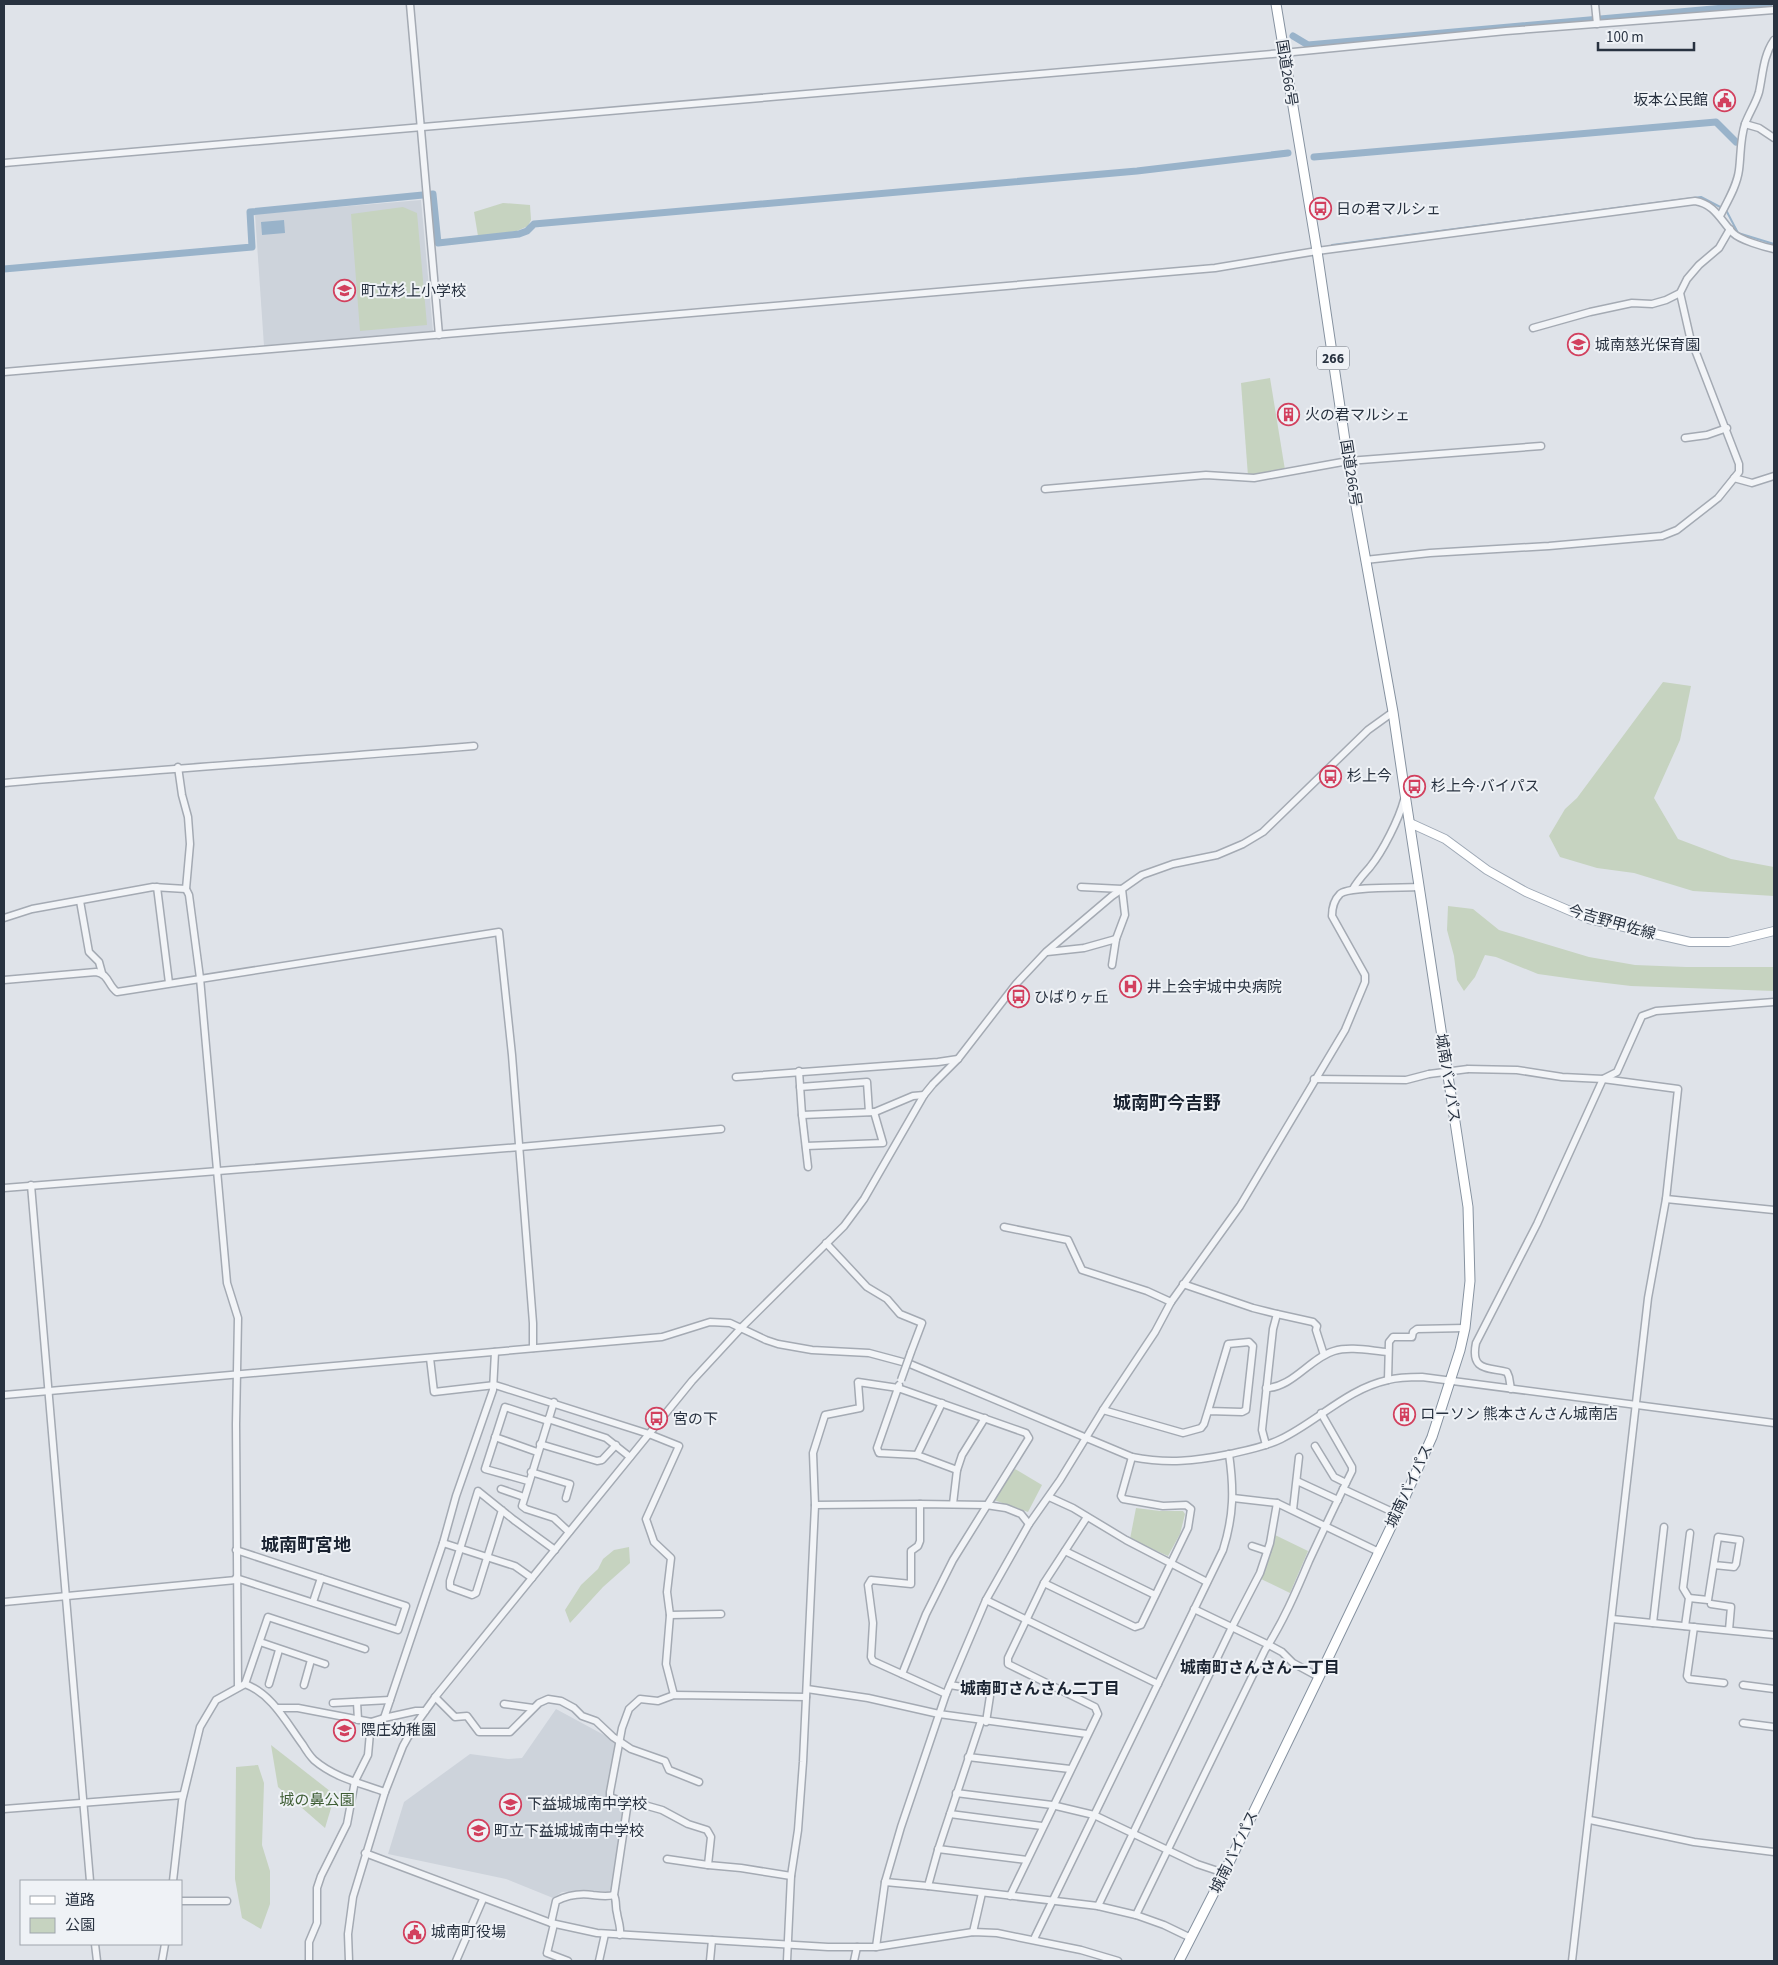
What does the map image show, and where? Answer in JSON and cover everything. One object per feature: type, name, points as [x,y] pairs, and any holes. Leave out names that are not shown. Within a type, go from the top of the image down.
[{"type":"highway","name":"国道266号","points":[[1276,4],[1317,250],[1348,461],[1393,712],[1410,823]]},
{"type":"highway","name":"城南バイパス","points":[[1178,1961],[1224,1873],[1379,1552],[1432,1437],[1460,1350],[1465,1328],[1470,1281],[1468,1207],[1410,823]]},
{"type":"main road","name":"今吉野甲佐線","points":[[1410,823],[1444,839],[1487,870],[1526,892],[1589,919],[1690,942],[1729,942],[1774,932]]},
{"type":"street","points":[[410,4],[439,335]]},
{"type":"street","points":[[1595,4],[1596,24]]},
{"type":"street","points":[[4,163],[1774,10]]},
{"type":"street","points":[[1720,216],[1731,196],[1739,172],[1741,142],[1745,124],[1758,96],[1764,62],[1774,40]]},
{"type":"street","points":[[1745,124],[1760,128],[1774,138]]},
{"type":"street","points":[[4,372],[1215,268],[1317,250],[1695,200],[1707,205],[1720,216],[1734,234],[1774,249]]},
{"type":"street","points":[[1365,560],[1430,553],[1549,546],[1662,536],[1677,530],[1718,498],[1739,472],[1740,464],[1690,337],[1680,293],[1686,279],[1699,264],[1719,248],[1730,229]]},
{"type":"street","points":[[1533,328],[1598,310],[1632,303],[1652,304],[1680,293]]},
{"type":"street","points":[[1685,438],[1707,436],[1727,428]]},
{"type":"street","points":[[1046,489],[1206,474],[1254,478],[1348,461],[1541,446]]},
{"type":"street","points":[[1734,478],[1752,483],[1774,476]]},
{"type":"street","points":[[349,1961],[349,1915],[365,1853],[385,1792],[403,1746],[435,1697],[692,1381],[741,1328],[844,1226],[864,1199],[924,1095],[958,1059],[1016,984],[1069,931],[1142,875],[1173,864],[1217,855],[1243,844],[1263,832],[1368,730],[1393,712]]},
{"type":"street","points":[[4,783],[178,767],[298,760],[474,746]]},
{"type":"street","points":[[178,767],[182,795],[188,817],[190,844],[189,874],[186,889],[189,894],[200,978],[227,1283],[238,1318],[236,1550],[238,1687]]},
{"type":"street","points":[[1353,889],[1357,881],[1372,866],[1400,814],[1405,794]]},
{"type":"street","points":[[4,918],[32,909],[157,887],[186,889]]},
{"type":"street","points":[[157,887],[170,983]]},
{"type":"street","points":[[1081,887],[1122,889]]},
{"type":"street","points":[[876,1947],[885,1882],[901,1827],[946,1694],[986,1600],[1029,1524],[1155,1332],[1171,1302],[1240,1206],[1314,1079],[1345,1030],[1365,982],[1362,969],[1332,916],[1332,909],[1341,893],[1353,889],[1419,887]]},
{"type":"street","points":[[1112,965],[1116,939],[1125,915],[1122,889]]},
{"type":"street","points":[[80,901],[89,952],[99,962],[102,973],[114,990],[118,992],[499,932],[520,1147],[533,1323],[533,1348]]},
{"type":"street","points":[[1046,952],[1084,948],[1116,939]]},
{"type":"street","points":[[4,980],[88,972],[102,973]]},
{"type":"street","points":[[1511,1389],[1510,1377],[1507,1372],[1485,1369],[1480,1365],[1475,1354],[1476,1343],[1537,1224],[1603,1079],[1617,1072],[1642,1016],[1656,1011],[1774,1002]]},
{"type":"street","points":[[736,1076],[958,1059]]},
{"type":"street","points":[[1314,1079],[1406,1080],[1429,1074],[1468,1069],[1517,1070],[1562,1078],[1603,1079],[1678,1089],[1666,1198],[1648,1298],[1612,1619],[1598,1725],[1590,1820],[1572,1961]]},
{"type":"street","points":[[799,1071],[808,1167]]},
{"type":"street","points":[[800,1087],[867,1082],[871,1112],[883,1143],[806,1146]]},
{"type":"street","points":[[802,1115],[871,1112],[913,1096],[924,1095]]},
{"type":"street","points":[[4,1188],[721,1129]]},
{"type":"street","points":[[31,1185],[90,1880]]},
{"type":"street","points":[[1666,1198],[1774,1210]]},
{"type":"street","points":[[1004,1227],[1068,1240],[1082,1270],[1147,1291],[1171,1302]]},
{"type":"street","points":[[826,1243],[867,1287],[887,1299],[900,1314],[922,1323],[878,1448],[879,1453],[917,1455],[957,1470]]},
{"type":"street","points":[[1183,1284],[1253,1308],[1313,1322],[1317,1326],[1316,1330],[1324,1355]]},
{"type":"street","points":[[1266,1445],[1262,1430],[1273,1329],[1277,1314]]},
{"type":"street","points":[[4,1395],[662,1337],[710,1322],[730,1323],[778,1344],[812,1350],[869,1353],[910,1364],[1132,1457],[1162,1462],[1180,1462],[1229,1454],[1266,1445],[1282,1438],[1351,1394],[1388,1380],[1422,1377],[1774,1423]]},
{"type":"street","points":[[1388,1380],[1389,1342],[1393,1337],[1412,1337],[1416,1329],[1465,1328]]},
{"type":"street","points":[[1103,1410],[1183,1433],[1201,1428],[1204,1424],[1228,1344],[1248,1342],[1253,1346],[1246,1410],[1242,1412],[1208,1411]]},
{"type":"street","points":[[1266,1388],[1272,1388],[1287,1381],[1324,1355],[1336,1350],[1388,1352]]},
{"type":"street","points":[[384,1718],[443,1542],[456,1496],[495,1385],[495,1352]]},
{"type":"street","points":[[430,1358],[434,1392],[495,1385],[554,1402],[679,1446],[646,1519],[654,1542],[671,1558],[667,1592],[670,1615],[666,1664],[674,1694]]},
{"type":"street","points":[[787,1961],[791,1876],[798,1830],[807,1689],[815,1505],[813,1453],[825,1415],[860,1408],[858,1382],[898,1388],[1026,1433],[1029,1438],[953,1560],[930,1606],[902,1674]]},
{"type":"street","points":[[554,1402],[528,1481],[522,1506],[554,1518],[569,1532]]},
{"type":"street","points":[[917,1455],[942,1403]]},
{"type":"street","points":[[528,1481],[485,1469],[505,1407],[597,1434],[616,1445],[630,1457]]},
{"type":"street","points":[[1136,1915],[1268,1645],[1273,1640],[1284,1619],[1325,1525],[1352,1471],[1352,1467],[1321,1413]]},
{"type":"street","points":[[953,1504],[957,1470],[962,1455],[985,1418]]},
{"type":"street","points":[[495,1437],[538,1452]]},
{"type":"street","points":[[540,1444],[597,1461],[602,1460],[616,1445]]},
{"type":"street","points":[[1315,1446],[1334,1477],[1345,1486],[1397,1514]]},
{"type":"street","points":[[1034,1939],[1223,1550],[1230,1528],[1234,1498],[1229,1454]]},
{"type":"street","points":[[1044,1583],[1135,1627],[1141,1625],[1188,1528],[1191,1509],[1186,1505],[1163,1506],[1124,1499],[1121,1496],[1132,1457]]},
{"type":"street","points":[[1293,1510],[1299,1457]]},
{"type":"street","points":[[531,1472],[570,1484],[566,1498]]},
{"type":"street","points":[[1297,1481],[1338,1500]]},
{"type":"street","points":[[501,1490],[524,1497]]},
{"type":"street","points":[[502,1510],[476,1593],[472,1595],[450,1587],[450,1581],[478,1491],[555,1550]]},
{"type":"street","points":[[1048,1497],[1207,1582]]},
{"type":"street","points":[[1234,1498],[1277,1503],[1379,1552]]},
{"type":"street","points":[[1098,1906],[1232,1627],[1260,1573],[1267,1552],[1277,1503]]},
{"type":"street","points":[[920,1504],[920,1542],[911,1552],[910,1584],[871,1580],[868,1585],[873,1623],[871,1657],[874,1661],[946,1694]]},
{"type":"street","points":[[815,1505],[986,1505],[1006,1508],[1021,1514],[1029,1524]]},
{"type":"street","points":[[1010,1896],[1052,1805],[1098,1714],[1095,1707],[1008,1664],[1008,1658],[1025,1619],[1044,1583],[1087,1517]]},
{"type":"street","points":[[1652,1623],[1664,1527]]},
{"type":"street","points":[[1685,1626],[1689,1598],[1683,1588],[1690,1533]]},
{"type":"street","points":[[1689,1598],[1708,1600],[1718,1537],[1740,1540],[1734,1567],[1714,1565]]},
{"type":"street","points":[[443,1542],[515,1566],[532,1578]]},
{"type":"street","points":[[1252,1546],[1267,1552]]},
{"type":"street","points":[[4,1602],[236,1579],[398,1630],[406,1606],[236,1550]]},
{"type":"street","points":[[1065,1551],[1155,1595]]},
{"type":"street","points":[[313,1602],[320,1578]]},
{"type":"street","points":[[986,1600],[1158,1684]]},
{"type":"street","points":[[1711,1604],[1731,1607],[1729,1630]]},
{"type":"street","points":[[1194,1609],[1282,1652],[1293,1663],[1319,1677]]},
{"type":"street","points":[[670,1615],[721,1614]]},
{"type":"street","points":[[245,1684],[268,1617],[366,1649]]},
{"type":"street","points":[[1612,1619],[1774,1635]]},
{"type":"street","points":[[1694,1627],[1687,1676],[1689,1679],[1724,1683]]},
{"type":"street","points":[[260,1642],[325,1664]]},
{"type":"street","points":[[270,1684],[279,1650]]},
{"type":"street","points":[[304,1685],[311,1660]]},
{"type":"street","points":[[173,1880],[183,1795],[200,1727],[216,1700],[245,1684],[261,1691],[276,1708],[313,1760],[341,1778],[385,1792]]},
{"type":"street","points":[[928,1886],[956,1793],[968,1757],[984,1721],[990,1696],[986,1692],[950,1685]]},
{"type":"street","points":[[1743,1685],[1774,1689]]},
{"type":"street","points":[[807,1689],[868,1698],[939,1714],[1087,1734]]},
{"type":"street","points":[[708,1865],[711,1837],[707,1830],[688,1824],[662,1810],[630,1801],[626,1803],[610,1796],[622,1728],[628,1709],[640,1699],[658,1701],[674,1694],[806,1697]]},
{"type":"street","points":[[435,1697],[454,1717],[467,1716],[477,1730],[481,1732],[510,1732],[539,1703],[548,1699],[561,1701],[574,1708],[582,1716],[596,1721],[631,1749],[664,1761],[669,1770],[700,1782]]},
{"type":"street","points":[[334,1703],[390,1700]]},
{"type":"street","points":[[357,1702],[358,1720]]},
{"type":"street","points":[[504,1704],[533,1708]]},
{"type":"street","points":[[276,1708],[298,1708],[371,1722],[416,1711],[425,1712]]},
{"type":"street","points":[[309,1961],[309,1942],[316,1923],[317,1888],[347,1824],[354,1781],[368,1755],[371,1722]]},
{"type":"street","points":[[1743,1723],[1774,1727]]},
{"type":"street","points":[[968,1757],[1070,1769]]},
{"type":"street","points":[[956,1793],[1052,1805],[1094,1815],[1197,1864],[1224,1873]]},
{"type":"street","points":[[4,1809],[183,1795]]},
{"type":"street","points":[[620,1935],[621,1926],[616,1912],[614,1895],[626,1803]]},
{"type":"street","points":[[950,1814],[1042,1826]]},
{"type":"street","points":[[1590,1820],[1694,1842],[1774,1852]]},
{"type":"street","points":[[938,1849],[1026,1860]]},
{"type":"street","points":[[365,1853],[553,1924],[605,1934],[876,1947],[974,1932],[997,1933],[1034,1939],[1118,1961]]},
{"type":"street","points":[[667,1859],[791,1876]]},
{"type":"street","points":[[885,1882],[1098,1906],[1136,1915],[1164,1925],[1190,1938]]},
{"type":"street","points":[[974,1932],[982,1893]]},
{"type":"street","points":[[546,1961],[556,1901],[584,1894],[609,1897],[614,1895]]},
{"type":"street","points":[[456,1961],[483,1899]]},
{"type":"street","points":[[182,1901],[227,1901]]},
{"type":"street","points":[[600,1961],[605,1934]]},
{"type":"street","points":[[710,1961],[712,1940]]},
{"type":"street","points":[[95,1945],[97,1961]]},
{"type":"street","points":[[162,1961],[165,1945]]},
{"type":"street","points":[[854,1961],[857,1947]]},
{"type":"street","points":[[547,1952],[568,1961]]},
{"type":"shaded area","name":"町立杉上小学校","points":[[421,200],[433,331],[264,346],[255,214]]},
{"type":"shaded area","name":"下益城城南中学校","points":[[556,1709],[617,1742],[606,1795],[620,1805],[623,1812],[617,1846],[613,1888],[608,1892],[591,1890],[562,1892],[553,1898],[506,1879],[388,1854],[404,1802],[470,1754],[508,1759],[522,1758]]},
{"type":"green space","points":[[503,203],[530,205],[531,220],[528,226],[517,231],[478,236],[474,212]]},
{"type":"green space","points":[[403,207],[417,213],[427,325],[360,331],[351,214]]},
{"type":"green space","points":[[1270,378],[1285,470],[1248,476],[1241,383]]},
{"type":"green space","points":[[1663,682],[1691,686],[1680,740],[1654,798],[1678,839],[1731,859],[1774,867],[1774,896],[1693,891],[1634,873],[1597,868],[1560,857],[1549,836],[1565,809],[1577,798]]},
{"type":"green space","points":[[1448,906],[1473,909],[1499,930],[1589,957],[1635,965],[1774,967],[1774,991],[1631,986],[1581,980],[1538,974],[1496,957],[1485,955],[1475,977],[1464,991],[1457,980],[1454,956],[1447,930]]},
{"type":"green space","points":[[1015,1469],[1042,1485],[1028,1512],[994,1500]]},
{"type":"green space","points":[[1136,1508],[1183,1511],[1185,1514],[1180,1534],[1168,1556],[1130,1539]]},
{"type":"green space","points":[[1275,1535],[1308,1551],[1290,1593],[1261,1579]]},
{"type":"green space","points":[[629,1547],[630,1563],[603,1587],[570,1623],[565,1610],[581,1585],[598,1569],[603,1559],[614,1550]]},
{"type":"green space","name":"城の鼻公園","points":[[271,1745],[335,1795],[325,1828],[278,1787]]},
{"type":"green space","points":[[258,1765],[264,1783],[262,1845],[270,1871],[270,1904],[261,1929],[242,1918],[235,1879],[236,1767]]},
{"type":"water","points":[[284,220],[285,233],[262,235],[261,222]]},
{"type":"waterway","points":[[1293,36],[1308,45],[1769,4]]},
{"type":"waterway","points":[[1314,157],[1716,122],[1736,142]]},
{"type":"waterway","points":[[4,269],[252,247],[250,212],[433,194],[438,243],[519,234],[527,231],[534,224],[1137,171],[1288,153]]},
{"type":"waterway","points":[[1332,245],[1701,197],[1726,210],[1738,233],[1774,244]]},
{"type":"place","name":"坂本公民館","points":[[1724,100]]},
{"type":"place","name":"日の君マルシェ","points":[[1320,209]]},
{"type":"place","name":"町立杉上小学校","points":[[345,291]]},
{"type":"place","name":"城南慈光保育園","points":[[1579,345]]},
{"type":"place","name":"火の君マルシェ","points":[[1289,415]]},
{"type":"place","name":"杉上今","points":[[1331,776]]},
{"type":"place","name":"杉上今·バイパス","points":[[1415,786]]},
{"type":"place","name":"井上会宇城中央病院","points":[[1131,987]]},
{"type":"place","name":"ひばりヶ丘","points":[[1018,997]]},
{"type":"place","name":"ローソン 熊本さんさん城南店","points":[[1404,1414]]},
{"type":"place","name":"宮の下","points":[[657,1419]]},
{"type":"place","name":"隈庄幼稚園","points":[[345,1730]]},
{"type":"place","name":"下益城城南中学校","points":[[511,1804]]},
{"type":"place","name":"町立下益城城南中学校","points":[[478,1831]]},
{"type":"place","name":"城南町役場","points":[[415,1932]]},
{"type":"district","name":"城南町今吉野","points":[[1167,1103]]},
{"type":"district","name":"城南町宮地","points":[[306,1545]]},
{"type":"district","name":"城南町さんさん一丁目","points":[[1260,1667]]},
{"type":"district","name":"城南町さんさん二丁目","points":[[1040,1688]]}]
